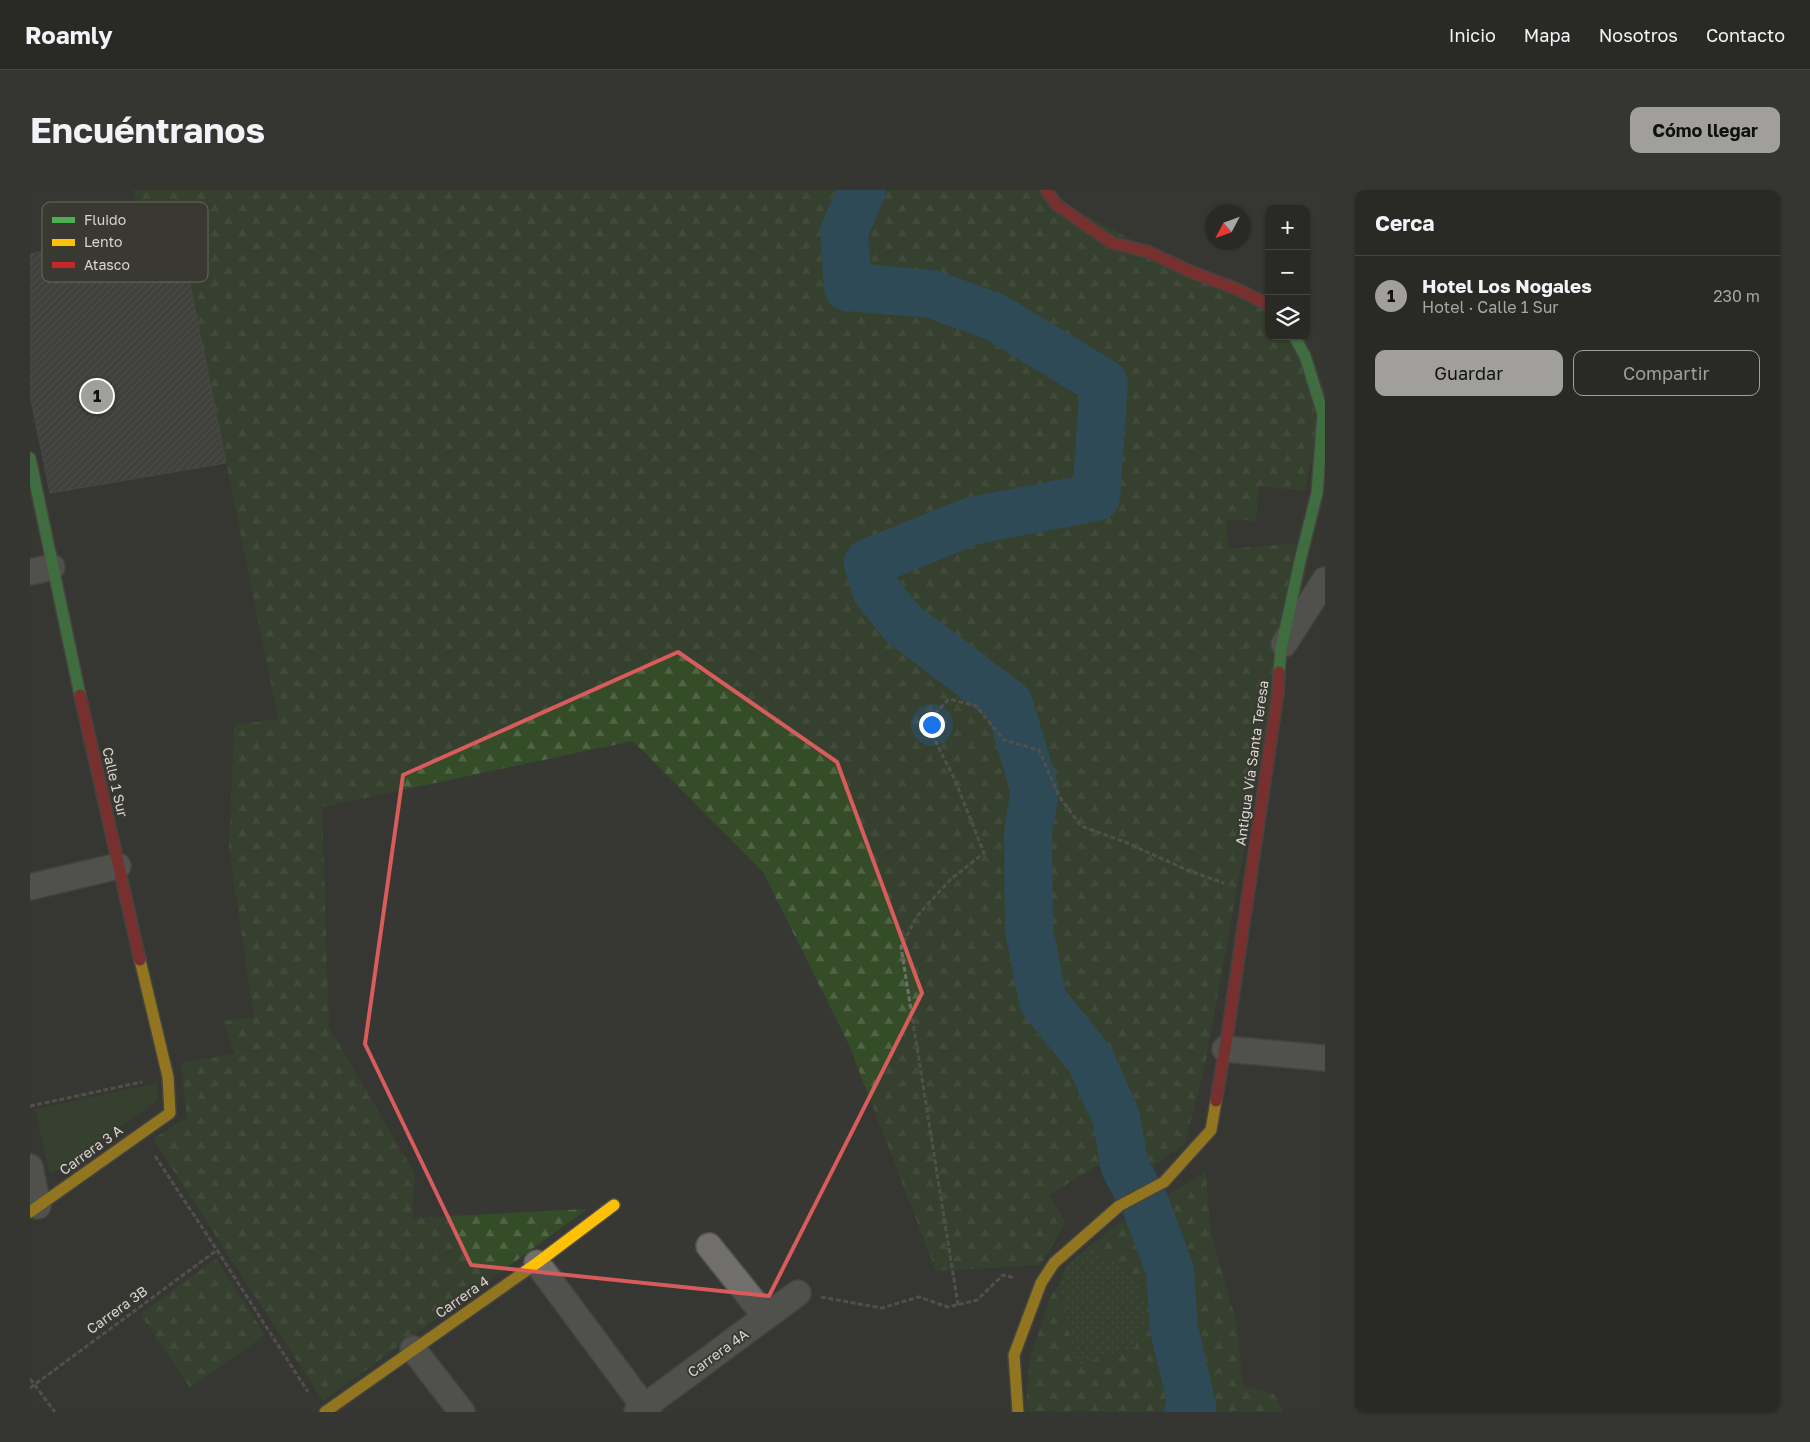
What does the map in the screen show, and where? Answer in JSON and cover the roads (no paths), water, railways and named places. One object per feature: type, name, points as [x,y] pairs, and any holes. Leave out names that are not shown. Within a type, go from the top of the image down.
[{"type":"street","points":[[1046,190],[1058,205],[1112,243],[1149,252],[1265,303]]},
{"type":"street","name":"Antigua Vía Santa Teresa","points":[[1018,1412],[1014,1355],[1041,1283],[1054,1263],[1119,1206],[1164,1182],[1211,1130],[1225,1049],[1278,692],[1281,649],[1317,493],[1323,414],[1305,356],[1296,340]]},
{"type":"street","name":"Calle 1 Sur","points":[[30,458],[41,570],[118,866],[168,1077],[170,1113]]},
{"type":"street","points":[[1281,649],[1325,580]]},
{"type":"street","points":[[30,888],[118,866]]},
{"type":"street","points":[[1225,1049],[1325,1058]]},
{"type":"street","name":"Carrera 3 A","points":[[34,1209],[170,1113]]},
{"type":"street","points":[[30,1167],[34,1209]]},
{"type":"street","name":"Carrera 4","points":[[325,1412],[537,1263],[614,1205]]},
{"type":"street","points":[[709,1246],[766,1317]]},
{"type":"street","points":[[537,1263],[643,1410]]},
{"type":"street","name":"Carrera 4A","points":[[643,1410],[798,1293]]},
{"type":"street","points":[[413,1350],[462,1412]]},
{"type":"waterway","points":[[862,190],[844,232],[848,287],[932,294],[995,317],[1104,383],[1096,497],[972,521],[868,563],[876,590],[902,623],[1009,704],[1035,791],[1028,832],[1029,929],[1043,1001],[1090,1059],[1116,1117],[1125,1167],[1145,1203],[1170,1271],[1174,1329],[1192,1406],[1188,1412]]},
{"type":"place","name":"Hotel Los Nogales","points":[[97,396]]}]
